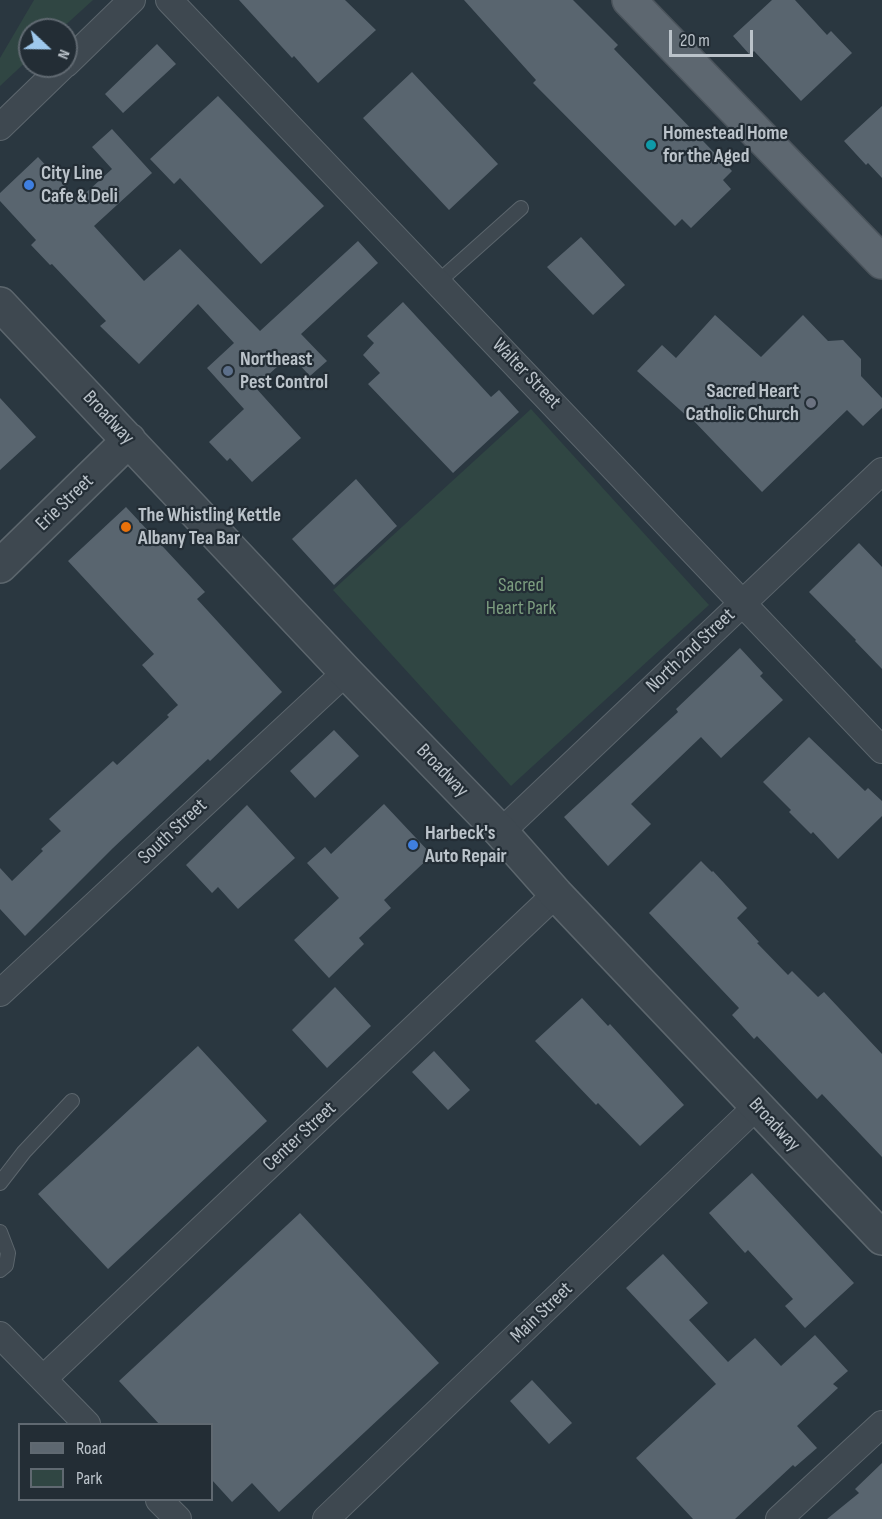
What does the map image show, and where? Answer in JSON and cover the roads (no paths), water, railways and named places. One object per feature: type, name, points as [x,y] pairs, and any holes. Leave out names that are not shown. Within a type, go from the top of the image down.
[{"type":"main road","points":[[629,0],[882,262]]},
{"type":"street","points":[[78,52],[132,0]]},
{"type":"street","name":"Walter Street","points":[[169,0],[882,750]]},
{"type":"street","points":[[0,127],[51,78]]},
{"type":"street","name":"Broadway","points":[[0,304],[882,1238]]},
{"type":"street","name":"Erie Street","points":[[0,566],[129,440]]},
{"type":"street","name":"North 2nd Street","points":[[501,832],[882,471]]},
{"type":"street","name":"South Street","points":[[0,993],[346,672]]},
{"type":"street","name":"Center Street","points":[[43,1380],[556,894]]},
{"type":"street","name":"Main Street","points":[[326,1519],[757,1106]]},
{"type":"street","points":[[0,1335],[85,1423]]},
{"type":"street","points":[[779,1519],[882,1424]]},
{"type":"street","points":[[160,1501],[178,1519]]},
{"type":"lane","points":[[438,282],[521,208]]},
{"type":"lane","points":[[0,1183],[24,1152],[72,1101]]},
{"type":"lane","points":[[0,1232],[8,1252],[6,1265],[0,1270]]},
{"type":"place","name":"Homestead Home for the Aged","points":[[651,145]]},
{"type":"place","name":"City Line Cafe & Deli","points":[[29,185]]},
{"type":"place","name":"Northeast Pest Control","points":[[228,371]]},
{"type":"place","name":"Sacred Heart Catholic Church","points":[[811,403]]},
{"type":"place","name":"The Whistling Kettle Albany Tea Bar","points":[[126,527]]},
{"type":"place","name":"Harbeck's Auto Repair","points":[[413,845]]},
{"type":"park label","name":"Sacred Heart Park","points":[[521,598]]}]
